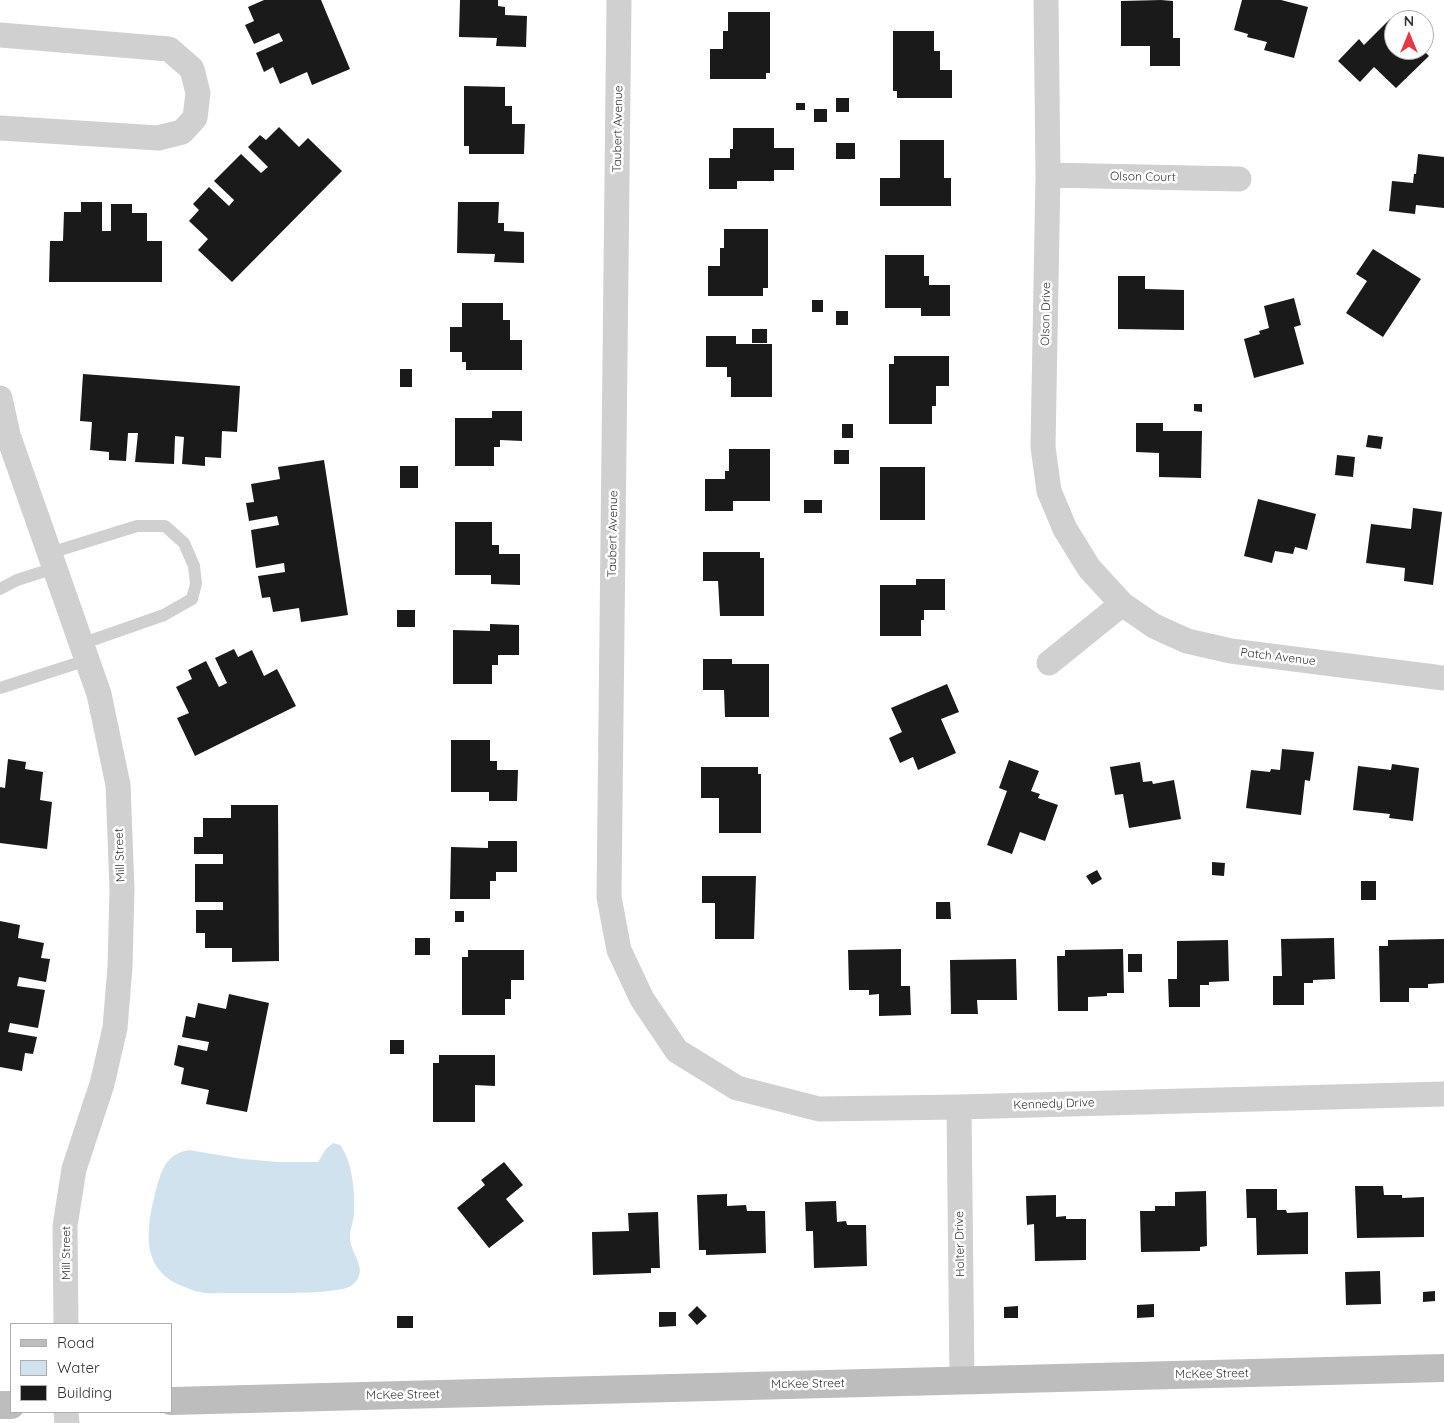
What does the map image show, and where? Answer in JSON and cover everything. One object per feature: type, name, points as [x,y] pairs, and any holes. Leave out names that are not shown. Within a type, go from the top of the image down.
[{"type":"street","name":"Taubert Avenue","points":[[619,0],[609,897],[619,950],[642,999],[677,1051]]},
{"type":"street","name":"Olson Drive","points":[[1046,0],[1048,175],[1043,447],[1049,491],[1065,529],[1089,568],[1122,604]]},
{"type":"street","points":[[0,35],[170,49],[192,69],[198,93],[195,118],[182,132],[158,138],[0,128]]},
{"type":"street","name":"Olson Court","points":[[1048,175],[1239,179]]},
{"type":"street","name":"Mill Street","points":[[0,398],[8,435],[99,694],[118,785],[122,889],[120,967],[115,1028],[102,1084],[74,1169],[65,1226],[66,1323]]},
{"type":"street","points":[[1049,663],[1122,604]]},
{"type":"street","name":"Patch Avenue","points":[[1122,604],[1154,626],[1187,641],[1231,651],[1444,678]]},
{"type":"street","name":"Kennedy Drive","points":[[677,1051],[737,1088],[819,1109],[1444,1094]]},
{"type":"street","name":"Holter Drive","points":[[959,1107],[962,1381]]},
{"type":"street","name":"McKee Street","points":[[172,1401],[1444,1368]]},
{"type":"lane","points":[[0,589],[52,560],[137,526],[165,526],[184,543],[194,566],[196,584],[192,599],[164,615],[84,652],[51,670],[0,688]]},
{"type":"water","points":[[333,1143],[340,1145],[344,1152],[352,1178],[354,1215],[350,1237],[360,1268],[360,1274],[351,1286],[337,1290],[315,1292],[205,1293],[196,1292],[185,1287],[161,1272],[154,1262],[150,1251],[149,1226],[161,1174],[173,1156],[189,1150],[243,1159],[278,1162],[318,1162],[326,1149]]},
{"type":"building","points":[[264,0],[321,0],[350,69],[312,85],[307,72],[280,84],[273,67],[264,72],[256,53],[283,41],[279,33],[254,44],[245,25],[254,21],[248,7]]},
{"type":"building","points":[[460,0],[498,0],[498,6],[505,7],[505,15],[527,16],[526,47],[496,46],[497,38],[459,37]]},
{"type":"building","points":[[1242,0],[1281,0],[1308,7],[1294,58],[1264,50],[1267,42],[1247,37],[1248,34],[1234,30]]},
{"type":"building","points":[[1121,1],[1173,1],[1173,38],[1180,38],[1180,66],[1150,66],[1150,46],[1121,46]]},
{"type":"building","points":[[728,12],[770,12],[770,73],[766,73],[766,79],[710,79],[710,49],[723,49],[723,31],[728,31]]},
{"type":"building","points":[[1384,25],[1384,60],[1425,60],[1396,88],[1374,67],[1360,82],[1338,61],[1359,39],[1364,45]]},
{"type":"building","points":[[893,31],[934,31],[934,51],[940,51],[940,70],[952,70],[952,98],[897,98],[897,91],[893,91]]},
{"type":"building","points":[[464,86],[505,87],[505,106],[512,106],[512,124],[525,124],[524,154],[469,154],[469,146],[464,146]]},
{"type":"building","points":[[836,98],[849,98],[849,112],[836,112]]},
{"type":"building","points":[[796,103],[805,103],[805,110],[796,110]]},
{"type":"building","points":[[814,109],[827,109],[827,122],[814,122]]},
{"type":"building","points":[[279,127],[299,147],[308,138],[342,171],[232,282],[198,250],[208,239],[189,221],[199,210],[193,204],[209,187],[229,206],[234,200],[214,181],[241,154],[261,173],[268,167],[248,147],[260,135],[266,140]]},
{"type":"building","points":[[733,128],[774,128],[774,148],[794,148],[794,170],[774,170],[774,181],[737,181],[737,189],[709,189],[709,158],[730,158],[730,149],[733,149]]},
{"type":"building","points":[[900,140],[944,140],[944,178],[951,178],[951,206],[880,206],[880,178],[900,178]]},
{"type":"building","points":[[836,143],[855,143],[855,159],[836,159]]},
{"type":"building","points":[[1418,154],[1444,157],[1444,208],[1416,205],[1415,214],[1389,211],[1392,181],[1413,183]]},
{"type":"building","points":[[81,202],[102,202],[102,231],[111,231],[111,204],[132,204],[132,213],[147,213],[147,241],[162,241],[162,282],[49,282],[50,241],[63,241],[64,212],[81,212]]},
{"type":"building","points":[[458,202],[499,202],[498,223],[504,223],[504,231],[524,232],[524,263],[494,262],[495,254],[457,253]]},
{"type":"building","points":[[724,229],[768,229],[768,288],[763,288],[763,296],[708,296],[708,266],[720,266],[720,248],[724,248]]},
{"type":"building","points":[[1373,249],[1421,279],[1383,337],[1346,313],[1367,281],[1356,274]]},
{"type":"building","points":[[885,255],[924,255],[924,276],[929,276],[929,285],[950,285],[950,316],[921,316],[921,308],[885,308]]},
{"type":"building","points":[[1118,276],[1145,276],[1145,289],[1184,290],[1184,330],[1118,329]]},
{"type":"building","points":[[1294,298],[1301,325],[1294,327],[1304,364],[1254,378],[1244,339],[1260,334],[1259,331],[1269,328],[1264,306]]},
{"type":"building","points":[[812,300],[823,300],[823,312],[812,312]]},
{"type":"building","points":[[462,303],[503,303],[503,320],[510,320],[510,340],[522,340],[522,370],[466,370],[466,362],[462,362],[462,352],[450,352],[450,327],[462,327]]},
{"type":"building","points":[[836,311],[848,311],[848,325],[836,325]]},
{"type":"building","points":[[752,329],[767,329],[767,343],[752,343]]},
{"type":"building","points":[[706,336],[736,336],[736,344],[772,344],[772,397],[731,397],[731,377],[727,377],[727,367],[706,367]]},
{"type":"building","points":[[894,356],[949,356],[949,386],[936,386],[936,406],[932,406],[932,424],[889,424],[889,364],[894,364]]},
{"type":"building","points":[[400,369],[412,369],[412,387],[400,387]]},
{"type":"building","points":[[83,374],[240,386],[237,432],[222,431],[221,458],[205,457],[205,466],[182,464],[184,437],[175,436],[174,464],[135,462],[138,433],[128,433],[126,461],[109,460],[109,452],[90,450],[92,422],[80,421]]},
{"type":"building","points":[[1194,404],[1202,404],[1202,412],[1194,411]]},
{"type":"building","points":[[492,411],[522,411],[522,441],[500,440],[500,447],[494,447],[494,466],[455,466],[455,418],[492,418]]},
{"type":"building","points":[[1136,423],[1163,423],[1163,431],[1202,431],[1201,478],[1159,477],[1159,453],[1136,452]]},
{"type":"building","points":[[842,424],[853,424],[853,438],[842,438]]},
{"type":"building","points":[[1368,435],[1383,437],[1381,449],[1366,447]]},
{"type":"building","points":[[729,449],[770,449],[770,501],[733,501],[733,511],[705,511],[705,479],[725,479],[725,471],[729,471]]},
{"type":"building","points":[[834,450],[849,450],[849,464],[834,464]]},
{"type":"building","points":[[1337,455],[1355,457],[1353,477],[1335,475]]},
{"type":"building","points":[[324,460],[348,615],[301,622],[299,608],[273,612],[270,597],[262,598],[258,576],[285,572],[284,563],[256,568],[251,530],[279,525],[277,516],[249,521],[246,503],[254,502],[251,484],[280,479],[278,467]]},
{"type":"building","points":[[400,466],[418,466],[418,488],[400,488]]},
{"type":"building","points":[[880,467],[925,467],[925,520],[880,520]]},
{"type":"building","points":[[1258,499],[1316,514],[1307,550],[1295,547],[1293,554],[1275,551],[1272,563],[1244,556]]},
{"type":"building","points":[[804,500],[822,500],[822,513],[804,513]]},
{"type":"building","points":[[1413,508],[1442,512],[1433,585],[1404,581],[1405,568],[1366,563],[1371,524],[1411,529]]},
{"type":"building","points":[[455,522],[492,522],[492,545],[499,545],[499,554],[520,554],[520,585],[491,584],[491,575],[455,575]]},
{"type":"building","points":[[703,552],[760,552],[760,558],[764,558],[764,616],[720,616],[718,581],[703,581]]},
{"type":"building","points":[[916,579],[945,579],[945,610],[924,610],[924,620],[921,620],[921,636],[880,636],[880,585],[916,585]]},
{"type":"building","points":[[397,610],[415,610],[415,627],[397,627]]},
{"type":"building","points":[[490,624],[519,625],[519,655],[498,655],[498,665],[492,665],[492,684],[453,684],[453,630],[490,631]]},
{"type":"building","points":[[234,649],[238,657],[252,650],[264,676],[277,669],[296,706],[195,756],[177,718],[189,713],[176,687],[192,679],[188,670],[206,661],[219,687],[227,683],[215,658]]},
{"type":"building","points":[[703,659],[732,659],[732,664],[769,664],[769,717],[725,717],[724,690],[703,690]]},
{"type":"building","points":[[947,684],[959,712],[941,719],[956,753],[918,770],[913,757],[900,763],[889,738],[902,732],[891,708]]},
{"type":"building","points":[[451,740],[490,740],[490,761],[497,761],[497,770],[518,770],[517,801],[489,801],[489,792],[451,792]]},
{"type":"building","points":[[1282,749],[1314,752],[1310,781],[1305,780],[1301,815],[1246,808],[1251,770],[1270,772],[1271,769],[1280,770]]},
{"type":"building","points":[[8,759],[26,762],[25,769],[43,772],[40,800],[52,802],[47,849],[0,843],[0,787],[5,788]]},
{"type":"building","points":[[1009,760],[1039,771],[1031,791],[1040,794],[1038,798],[1058,805],[1045,841],[1020,832],[1012,854],[987,845],[1007,791],[999,788]]},
{"type":"building","points":[[1140,762],[1143,782],[1152,781],[1153,784],[1174,780],[1181,819],[1129,828],[1123,794],[1115,795],[1110,767]]},
{"type":"building","points":[[1392,764],[1419,768],[1413,821],[1389,818],[1390,814],[1353,810],[1358,766],[1391,770]]},
{"type":"building","points":[[701,767],[758,767],[758,774],[761,774],[761,833],[719,833],[719,798],[701,798]]},
{"type":"building","points":[[231,805],[278,805],[279,961],[232,962],[232,948],[205,948],[205,933],[196,933],[196,910],[223,910],[223,902],[195,902],[195,864],[223,864],[223,854],[194,854],[194,837],[203,837],[203,818],[231,818]]},
{"type":"building","points":[[488,841],[517,841],[517,872],[496,872],[496,881],[490,881],[490,899],[450,899],[451,847],[488,848]]},
{"type":"building","points":[[1212,862],[1225,863],[1224,876],[1212,875]]},
{"type":"building","points":[[1097,870],[1102,879],[1092,885],[1086,876]]},
{"type":"building","points":[[702,876],[756,876],[754,939],[715,939],[715,903],[702,903]]},
{"type":"building","points":[[1361,881],[1376,881],[1376,900],[1361,900]]},
{"type":"building","points":[[936,902],[950,902],[951,919],[936,919]]},
{"type":"building","points":[[455,911],[464,911],[464,922],[455,922]]},
{"type":"building","points":[[0,921],[20,925],[18,938],[44,943],[41,958],[50,959],[46,982],[19,977],[17,986],[45,990],[38,1028],[10,1023],[8,1032],[37,1037],[33,1054],[25,1053],[22,1071],[0,1067]]},
{"type":"building","points":[[415,938],[430,938],[430,955],[415,955]]},
{"type":"building","points":[[1334,938],[1335,979],[1313,980],[1313,983],[1304,983],[1304,1005],[1273,1005],[1273,976],[1282,976],[1281,939]]},
{"type":"building","points":[[1444,939],[1444,983],[1428,984],[1428,988],[1409,988],[1409,1002],[1380,1002],[1379,946],[1388,946],[1388,940]]},
{"type":"building","points":[[1228,940],[1229,981],[1209,982],[1209,985],[1200,985],[1200,1007],[1169,1007],[1168,979],[1177,979],[1177,941]]},
{"type":"building","points":[[901,949],[901,986],[910,986],[911,1015],[879,1016],[879,994],[869,995],[869,990],[849,990],[848,950]]},
{"type":"building","points":[[1123,949],[1124,993],[1107,993],[1107,996],[1088,997],[1088,1011],[1058,1011],[1057,956],[1065,956],[1065,950]]},
{"type":"building","points":[[468,950],[524,950],[524,980],[511,980],[511,999],[505,999],[505,1015],[462,1015],[462,957],[468,957]]},
{"type":"building","points":[[1128,954],[1142,954],[1142,972],[1128,972]]},
{"type":"building","points":[[1016,959],[1017,1000],[977,1000],[978,1014],[951,1014],[950,960]]},
{"type":"building","points":[[229,994],[269,1003],[247,1112],[206,1104],[209,1090],[181,1084],[184,1068],[174,1065],[178,1045],[207,1051],[209,1042],[182,1037],[186,1016],[195,1018],[198,1003],[226,1009]]},
{"type":"building","points":[[390,1040],[404,1040],[404,1054],[390,1054]]},
{"type":"building","points":[[439,1055],[495,1055],[495,1086],[475,1085],[475,1122],[433,1122],[433,1063],[439,1063]]},
{"type":"building","points":[[504,1162],[523,1185],[506,1199],[524,1221],[489,1248],[457,1208],[485,1185],[481,1180]]},
{"type":"building","points":[[1355,1186],[1383,1186],[1384,1195],[1402,1195],[1402,1198],[1424,1197],[1424,1237],[1357,1238]]},
{"type":"building","points":[[1246,1189],[1277,1189],[1277,1210],[1286,1210],[1287,1213],[1308,1212],[1308,1254],[1257,1255],[1256,1218],[1247,1218]]},
{"type":"building","points":[[1206,1191],[1207,1246],[1200,1247],[1200,1251],[1141,1252],[1140,1211],[1155,1211],[1155,1206],[1175,1206],[1175,1192]]},
{"type":"building","points":[[727,1194],[727,1206],[746,1205],[747,1211],[765,1211],[766,1253],[706,1255],[706,1250],[699,1250],[697,1195]]},
{"type":"building","points":[[1056,1195],[1056,1217],[1066,1216],[1066,1219],[1086,1219],[1086,1260],[1035,1261],[1034,1224],[1027,1225],[1026,1196]]},
{"type":"building","points":[[836,1201],[837,1222],[846,1221],[847,1225],[866,1225],[867,1266],[814,1268],[813,1231],[806,1231],[805,1202]]},
{"type":"building","points":[[658,1212],[660,1268],[651,1268],[651,1273],[593,1275],[592,1232],[629,1231],[628,1213]]},
{"type":"building","points":[[1380,1271],[1381,1304],[1346,1305],[1345,1272]]},
{"type":"building","points":[[1435,1291],[1435,1301],[1423,1302],[1423,1292]]},
{"type":"building","points":[[1154,1304],[1154,1317],[1137,1318],[1137,1305]]},
{"type":"building","points":[[697,1306],[707,1316],[697,1325],[688,1315]]},
{"type":"building","points":[[1018,1306],[1018,1318],[1004,1318],[1004,1307]]},
{"type":"building","points":[[659,1312],[676,1312],[676,1326],[659,1327]]},
{"type":"building","points":[[397,1316],[413,1316],[413,1328],[397,1328]]}]
